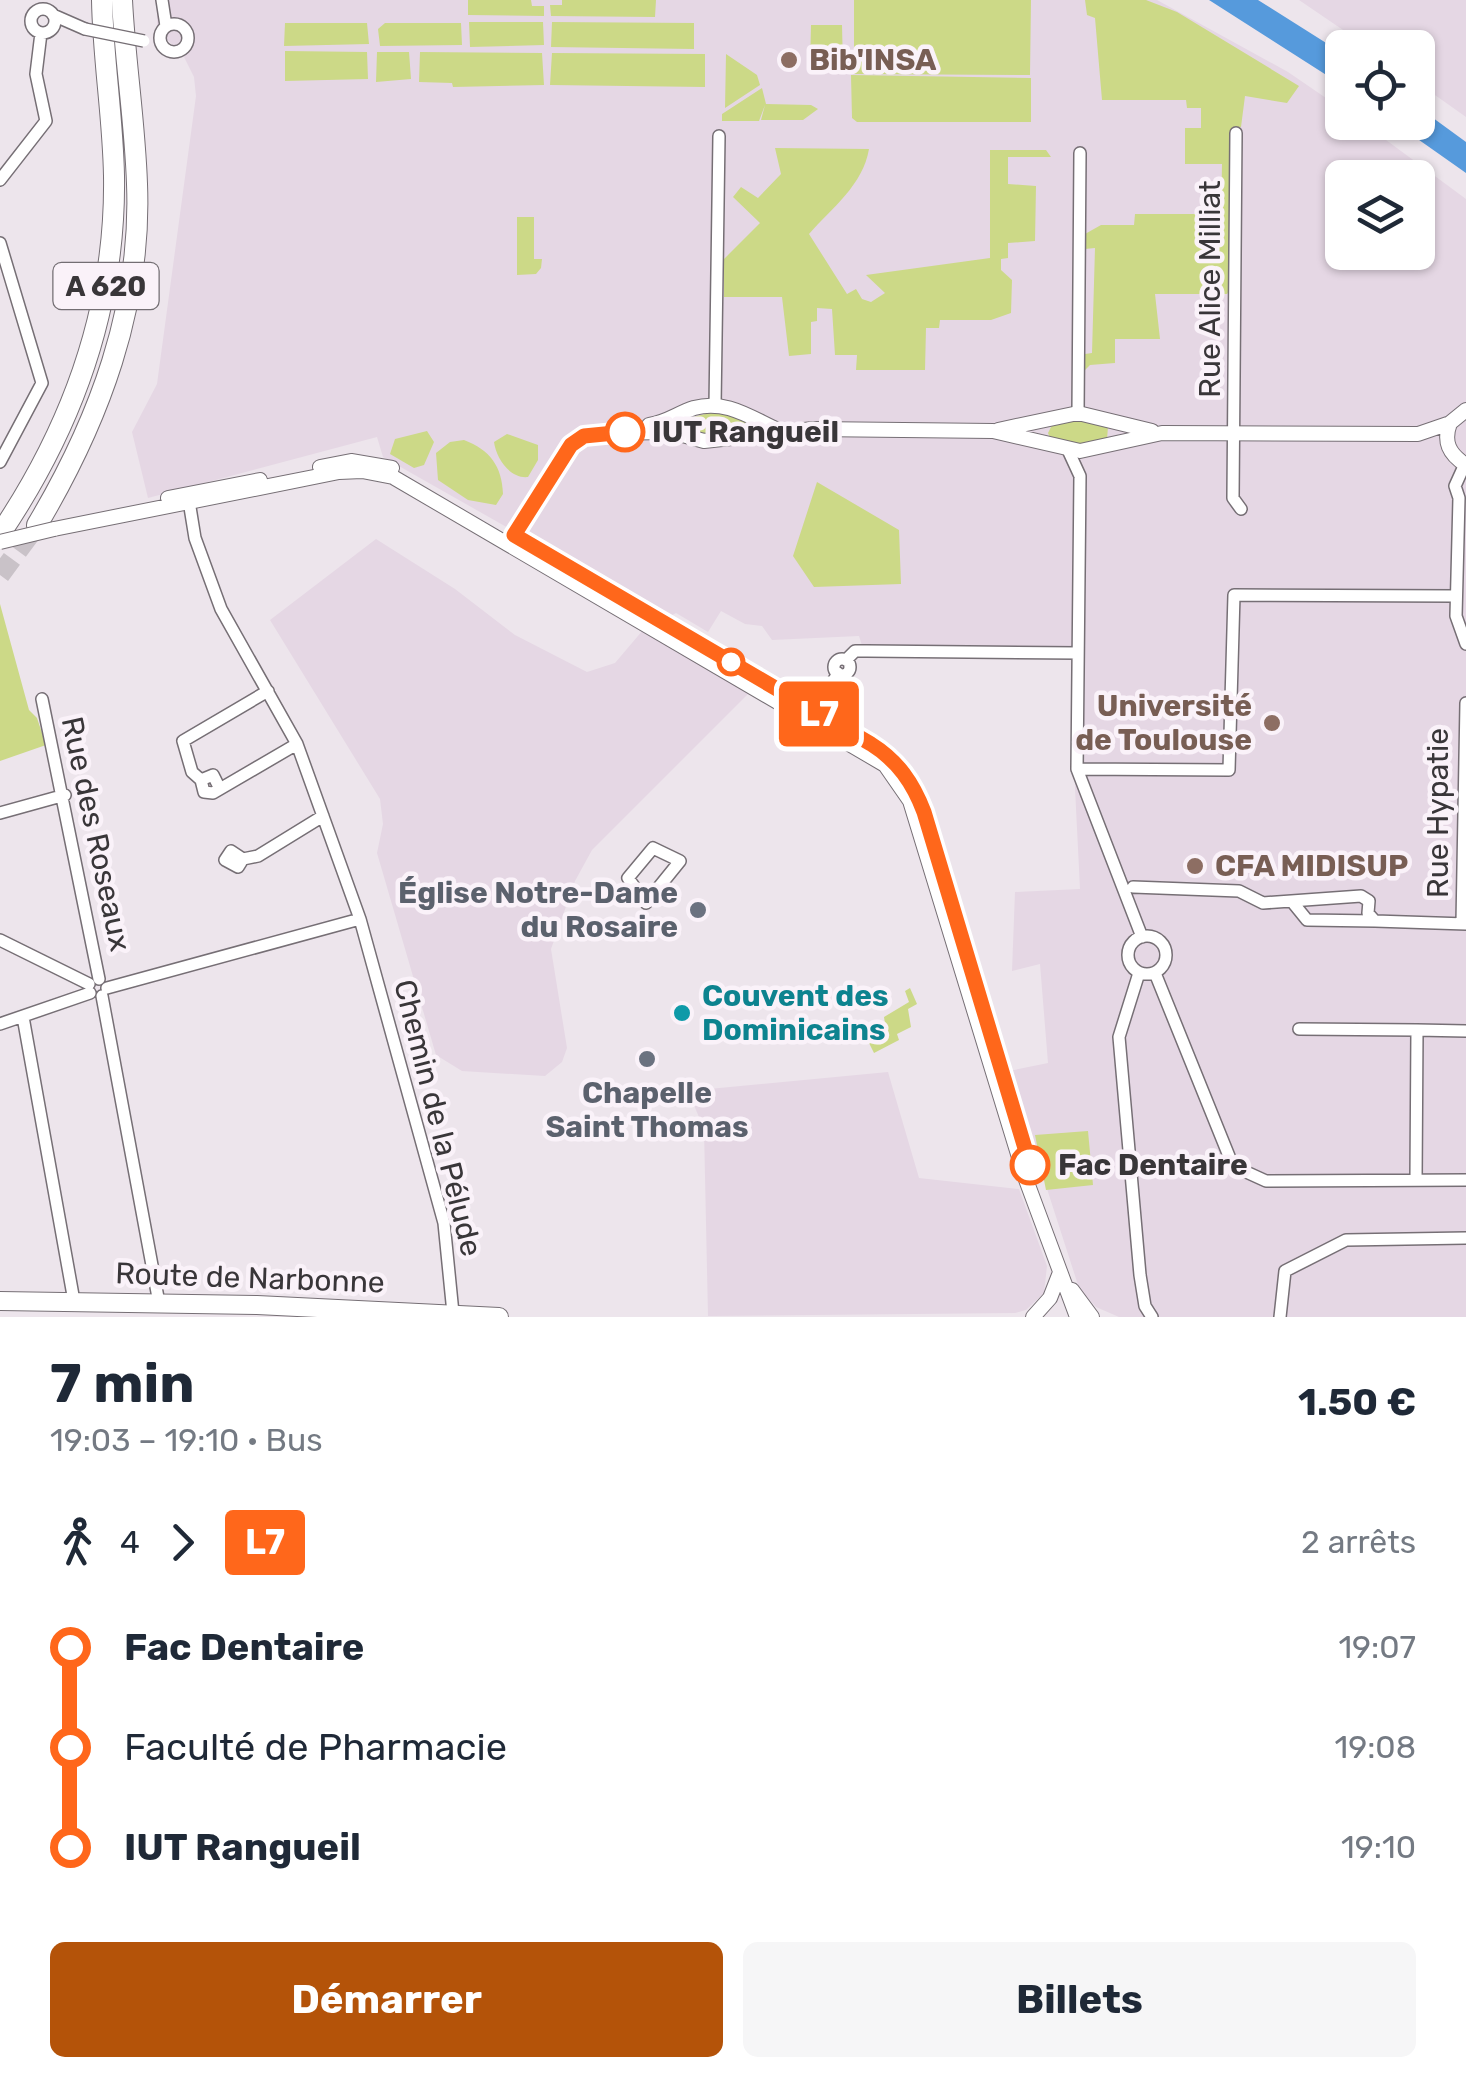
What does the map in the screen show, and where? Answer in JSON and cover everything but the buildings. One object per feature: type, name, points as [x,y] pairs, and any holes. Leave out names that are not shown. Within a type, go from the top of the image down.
[{"type":"highway","name":"A 620","points":[[0,534],[34,482],[68,415],[87,363],[106,284],[114,178],[102,0]]},
{"type":"highway","name":"A 620","points":[[45,527],[100,401],[128,302],[138,188],[124,6]]},
{"type":"main road","name":"Route de Narbonne","points":[[0,1302],[79,1306],[160,1303],[181,1310],[454,1312],[498,1317]]},
{"type":"street","points":[[160,43],[166,26],[162,0]]},
{"type":"street","points":[[86,29],[46,31],[32,27],[34,12],[44,9],[86,29],[160,43],[173,53],[182,50],[188,41],[181,26],[166,26]]},
{"type":"street","points":[[0,180],[46,121],[36,74],[53,15]]},
{"type":"street","name":"Rue Alice Milliat","points":[[1236,134],[1233,498],[1241,510]]},
{"type":"street","points":[[715,406],[719,136]]},
{"type":"street","points":[[1078,413],[1080,153]]},
{"type":"street","points":[[0,243],[42,383],[0,462]]},
{"type":"street","points":[[509,535],[557,452],[579,430],[656,424],[715,406],[740,410],[750,419],[778,430]]},
{"type":"street","points":[[993,432],[1078,413],[1162,432],[1234,439],[1418,434],[1450,423],[1466,410]]},
{"type":"street","points":[[679,434],[676,425],[682,414]]},
{"type":"street","points":[[1047,442],[1044,430],[1051,417]]},
{"type":"street","points":[[746,438],[752,428],[750,419]]},
{"type":"street","points":[[1080,476],[1114,434],[1110,421]]},
{"type":"street","points":[[1448,448],[1450,423]]},
{"type":"street","points":[[509,535],[562,456],[584,436],[679,434],[704,441],[746,438],[778,430],[993,432],[1068,450],[1102,447],[1162,432]]},
{"type":"street","points":[[1418,434],[1448,448],[1465,464],[1456,486],[1459,498],[1455,596],[1456,616],[1466,644]]},
{"type":"street","points":[[1068,450],[1080,476],[1077,768],[1142,936]]},
{"type":"street","points":[[0,542],[45,527],[352,466],[409,484],[509,535],[813,715],[882,751],[916,792],[1078,1311]]},
{"type":"street","name":"Chemin de la Pélude","points":[[189,499],[195,538],[221,609],[297,744],[360,919],[444,1223],[454,1312]]},
{"type":"street","points":[[1077,768],[1229,770],[1234,595],[1455,596]]},
{"type":"street","points":[[813,715],[838,673],[848,671],[846,660],[854,651],[1078,653]]},
{"type":"street","points":[[268,691],[183,741],[192,772],[201,780],[213,775],[219,787],[231,786],[297,744]]},
{"type":"street","name":"Rue des Roseaux","points":[[42,700],[64,795],[97,988],[160,1303]]},
{"type":"street","name":"Rue Hypatie","points":[[1464,924],[1466,704]]},
{"type":"street","points":[[813,715],[885,765],[910,800],[1059,1274],[1078,1311],[1092,1317]]},
{"type":"street","points":[[0,812],[64,795]]},
{"type":"street","points":[[243,859],[258,856],[323,816]]},
{"type":"street","points":[[653,848],[680,862],[646,902],[628,878],[653,848]]},
{"type":"street","points":[[1134,887],[1239,891],[1263,904],[1294,904],[1309,897],[1360,896],[1369,901],[1368,913],[1375,922]]},
{"type":"street","points":[[1294,904],[1307,920],[1464,924]]},
{"type":"street","points":[[0,1024],[97,988],[360,919]]},
{"type":"street","points":[[1142,936],[1156,938],[1165,949],[1164,962],[1154,972],[1139,973],[1130,966],[1128,951],[1142,936]]},
{"type":"street","points":[[0,940],[97,988]]},
{"type":"street","points":[[1154,972],[1234,1166],[1266,1181],[1466,1180]]},
{"type":"street","points":[[1139,973],[1119,1037],[1140,1275],[1144,1306],[1152,1317]]},
{"type":"street","points":[[23,1017],[79,1306]]},
{"type":"street","points":[[1299,1029],[1466,1032]]},
{"type":"street","points":[[1416,1180],[1418,1030]]},
{"type":"street","points":[[1280,1317],[1285,1271],[1346,1240],[1466,1238]]},
{"type":"street","points":[[1033,1317],[1050,1298],[1059,1274]]},
{"type":"shaded area","name":"Université de Toulouse","points":[[157,0],[1157,0],[1288,72],[1325,97],[1325,140],[1386,140],[1413,160],[1325,160],[1325,270],[1435,270],[1435,176],[1466,199],[1466,1317],[1119,1317],[1096,1307],[1079,1288],[1009,1071],[1048,1063],[1040,964],[1012,971],[1015,892],[1080,889],[1075,788],[1080,657],[866,658],[859,636],[772,640],[762,626],[745,624],[721,611],[708,632],[676,613],[667,618],[383,457],[377,437],[148,498],[132,432],[157,384],[196,96],[194,77],[184,57],[157,29]]},
{"type":"shaded area","points":[[1299,0],[1466,0],[1466,117],[1435,95],[1435,30],[1343,30]]},
{"type":"shaded area","points":[[376,539],[455,589],[515,635],[587,672],[615,663],[643,630],[750,692],[592,850],[575,881],[551,949],[567,1048],[562,1062],[545,1076],[462,1071],[436,1055],[377,853],[383,824],[380,799],[270,620]]},
{"type":"shaded area","points":[[888,1072],[919,1178],[1019,1189],[1047,1266],[1044,1293],[1026,1310],[1015,1313],[708,1316],[704,1129],[688,1091]]},
{"type":"green space","points":[[468,0],[531,0],[532,6],[544,6],[544,16],[468,15]]},
{"type":"green space","points":[[562,0],[656,0],[655,17],[551,16],[550,5],[562,5]]},
{"type":"green space","points":[[854,0],[1031,0],[1030,75],[854,74]]},
{"type":"green space","points":[[1085,0],[1146,0],[1177,12],[1299,86],[1287,103],[1245,96],[1241,127],[1232,127],[1232,287],[1227,294],[1155,294],[1160,339],[1115,339],[1115,363],[1090,365],[1085,370],[1085,354],[1092,353],[1095,248],[1085,249],[1085,234],[1101,225],[1134,225],[1135,214],[1221,214],[1222,164],[1185,164],[1185,128],[1201,128],[1201,108],[1187,108],[1186,100],[1102,100],[1095,18],[1087,15]]},
{"type":"green space","points":[[469,22],[543,22],[544,45],[470,47]]},
{"type":"green space","points":[[552,22],[694,23],[694,49],[551,47]]},
{"type":"green space","points":[[285,23],[367,23],[369,44],[284,46]]},
{"type":"green space","points":[[385,23],[461,23],[462,45],[380,46],[378,29]]},
{"type":"green space","points":[[811,25],[842,25],[843,67],[827,68],[826,60],[819,62],[819,68],[810,68]]},
{"type":"green space","points":[[285,51],[367,52],[368,79],[285,81]]},
{"type":"green space","points":[[377,52],[409,52],[411,79],[376,82]]},
{"type":"green space","points":[[420,52],[542,53],[544,85],[453,87],[452,83],[419,82]]},
{"type":"green space","points":[[552,53],[705,54],[705,87],[550,85]]},
{"type":"green space","points":[[726,54],[757,75],[760,85],[725,108]]},
{"type":"green space","points":[[851,75],[1031,78],[1031,122],[857,122],[852,118]]},
{"type":"green space","points":[[762,88],[766,104],[811,105],[818,109],[803,120],[761,120],[765,105],[759,121],[722,121],[722,114]]},
{"type":"green space","points":[[775,148],[869,149],[853,185],[809,234],[847,294],[856,289],[862,299],[871,302],[885,293],[866,275],[990,258],[990,150],[1046,150],[1051,157],[1008,157],[1008,184],[1036,186],[1035,241],[1008,243],[1008,258],[1001,259],[1001,270],[1012,280],[1011,313],[991,320],[940,320],[939,328],[926,328],[925,370],[856,370],[857,355],[835,355],[832,309],[817,308],[817,321],[811,322],[811,354],[789,356],[782,297],[724,297],[724,259],[760,223],[733,197],[741,187],[758,198],[781,174]]},
{"type":"green space","points":[[517,217],[534,217],[534,259],[542,259],[536,274],[517,275]]},
{"type":"green space","points":[[717,411],[746,420],[746,431],[723,437],[684,431],[685,419]]},
{"type":"green space","points":[[1073,419],[1108,426],[1107,440],[1082,446],[1051,440],[1048,433],[1053,423]]},
{"type":"green space","points":[[427,431],[434,442],[424,465],[414,468],[390,454],[395,439]]},
{"type":"green space","points":[[507,434],[538,445],[538,460],[528,477],[515,475],[498,454],[494,442]]},
{"type":"green space","points":[[464,440],[488,454],[497,467],[503,494],[496,505],[468,500],[438,480],[436,453],[450,442]]},
{"type":"green space","points":[[817,482],[899,530],[901,584],[814,587],[793,556]]},
{"type":"green space","points":[[0,604],[29,710],[37,718],[46,745],[0,761]]},
{"type":"green space","points":[[910,988],[917,1004],[908,1009],[911,1027],[897,1034],[899,1040],[874,1053],[861,1027],[874,1021],[878,1041],[887,1037],[884,1017],[909,1002],[905,991]]},
{"type":"green space","points":[[1088,1131],[1093,1185],[1046,1190],[1035,1135]]},
{"type":"water","points":[[1209,0],[1258,0],[1325,42],[1325,74]]},
{"type":"water","points":[[1435,119],[1466,142],[1466,173],[1419,140],[1435,140]]},
{"type":"tunnel","points":[[0,575],[37,525]]},
{"type":"bus line","name":"L7","points":[[625,432],[598,432],[571,445],[514,535],[871,744],[897,764],[924,812],[1030,1165]]},
{"type":"place","name":"Bib'INSA","points":[[789,60]]},
{"type":"place","name":"IUT Rangueil","points":[[625,432]]},
{"type":"place","name":"Université de Toulouse","points":[[1272,723]]},
{"type":"place","name":"CFA MIDISUP","points":[[1195,866]]},
{"type":"place","name":"Église Notre-Dame du Rosaire","points":[[698,910]]},
{"type":"place","name":"Couvent des Dominicains","points":[[682,1013]]},
{"type":"place","name":"Chapelle Saint Thomas","points":[[647,1059]]},
{"type":"place","name":"Fac Dentaire","points":[[1030,1165]]}]
